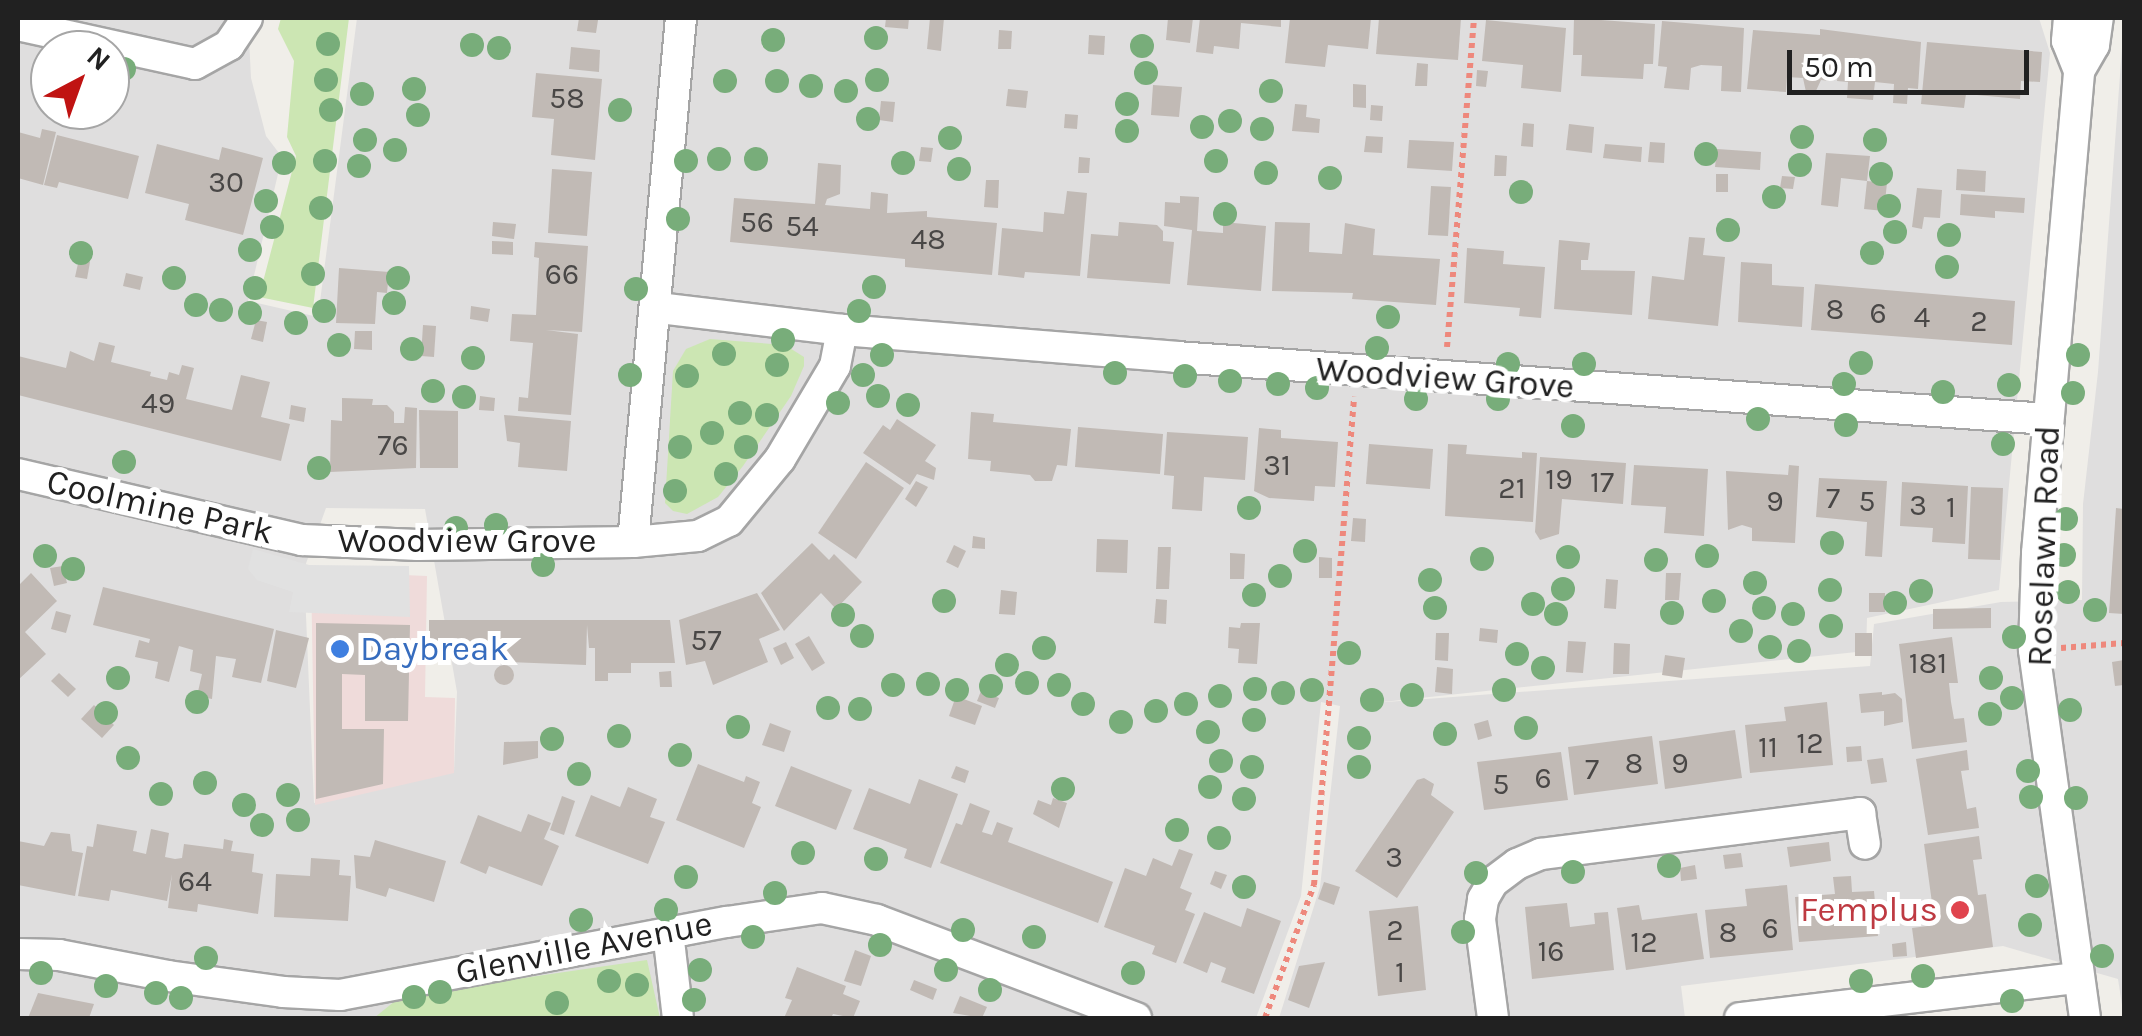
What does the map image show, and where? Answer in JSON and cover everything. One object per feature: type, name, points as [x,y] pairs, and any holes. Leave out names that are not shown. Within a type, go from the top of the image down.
[{"type":"street","points":[[18,25],[195,64],[229,44],[246,18]]},
{"type":"street","name":"Woodview Grove","points":[[633,542],[658,308],[681,18]]},
{"type":"street","name":"Roselawn Road","points":[[2069,18],[2067,40],[2079,71]]},
{"type":"street","name":"Roselawn Road","points":[[2086,1018],[2077,978],[2034,650],[2048,419],[2079,71],[2094,45],[2098,18]]},
{"type":"street","name":"Woodview Grove","points":[[658,308],[842,330],[1355,371],[2048,419]]},
{"type":"street","name":"Woodview Grove","points":[[302,540],[418,544],[633,542],[698,536],[729,521],[773,468],[835,366],[842,330]]},
{"type":"street","name":"Coolmine Park","points":[[18,474],[302,540]]},
{"type":"street","points":[[1493,1018],[1480,919],[1483,899],[1493,882],[1517,864],[1542,854],[1860,813],[1865,844]]},
{"type":"street","name":"Glenville Avenue","points":[[18,954],[59,954],[339,1006],[668,932],[792,910],[846,911],[1067,1007],[1136,1018]]},
{"type":"street","points":[[668,932],[678,1018]]},
{"type":"street","points":[[1740,1018],[2077,978]]},
{"type":"path","points":[[1445,378],[1474,18]]},
{"type":"path","points":[[1265,1018],[1314,886],[1337,640],[1355,371]]},
{"type":"path","points":[[2034,650],[2124,642]]},
{"type":"shaded area","points":[[18,18],[248,18],[251,78],[266,136],[282,157],[248,301],[318,317],[357,18],[2039,18],[2050,53],[1999,590],[1867,618],[1866,651],[1373,703],[1870,666],[1874,624],[2001,602],[2082,600],[2083,504],[2098,372],[2124,21],[2124,1018],[2118,979],[2003,946],[1681,986],[1685,1018],[1279,1018],[1320,887],[1340,706],[1321,702],[1301,896],[1256,1018],[18,1018]],"holes":[[[326,508],[425,509],[457,692],[454,772],[314,803],[304,569]]]},
{"type":"shaded area","points":[[253,549],[309,565],[409,566],[410,617],[289,612],[293,592],[257,580],[248,569]]},
{"type":"shaded area","points":[[311,571],[427,576],[425,697],[455,698],[454,773],[315,805]]},
{"type":"green space","points":[[281,18],[349,18],[313,308],[259,297],[296,156],[287,137],[294,61],[278,29]]},
{"type":"green space","points":[[710,339],[785,345],[804,357],[804,366],[791,396],[743,466],[718,497],[687,514],[673,511],[665,503],[673,371],[686,349]]},
{"type":"green space","points":[[647,960],[660,1018],[374,1018],[401,996]]},
{"type":"building","points":[[579,18],[598,20],[596,33],[577,31]]},
{"type":"building","points":[[886,18],[909,18],[908,29],[885,27]]},
{"type":"building","points":[[930,18],[944,18],[941,51],[927,49]]},
{"type":"building","points":[[1168,18],[1193,18],[1190,43],[1166,40]]},
{"type":"building","points":[[1200,18],[1281,18],[1281,27],[1241,23],[1239,49],[1214,46],[1213,54],[1196,52]]},
{"type":"building","points":[[1290,18],[1371,18],[1368,49],[1328,45],[1325,67],[1285,63]]},
{"type":"building","points":[[1379,18],[1461,18],[1458,60],[1376,54]]},
{"type":"building","points":[[1574,18],[1655,24],[1653,64],[1644,64],[1643,79],[1581,76],[1582,55],[1573,55]]},
{"type":"building","points":[[1486,20],[1566,28],[1561,92],[1521,88],[1523,65],[1482,61]]},
{"type":"building","points":[[1662,21],[1744,28],[1741,92],[1721,91],[1722,66],[1691,68],[1689,90],[1664,88],[1667,67],[1658,66]]},
{"type":"building","points":[[1820,29],[1921,42],[1918,89],[1908,88],[1907,104],[1893,103],[1894,84],[1875,82],[1873,100],[1847,98],[1848,82],[1837,81],[1839,65],[1832,64],[1831,81],[1821,80],[1815,93],[1806,92],[1803,78],[1787,77],[1786,92],[1747,89],[1753,30],[1820,35]]},
{"type":"building","points":[[999,30],[1012,31],[1011,49],[998,49]]},
{"type":"building","points":[[1089,35],[1105,36],[1104,55],[1088,54]]},
{"type":"building","points":[[1927,42],[2042,52],[2040,82],[2021,81],[2020,99],[1966,94],[1964,108],[1921,104]]},
{"type":"building","points":[[571,47],[600,50],[599,72],[569,69]]},
{"type":"building","points":[[1417,63],[1428,64],[1427,86],[1415,86]]},
{"type":"building","points":[[1477,70],[1488,71],[1486,87],[1476,86]]},
{"type":"building","points":[[536,73],[602,79],[595,160],[551,155],[554,119],[532,117]]},
{"type":"building","points":[[1353,84],[1366,85],[1366,108],[1353,107]]},
{"type":"building","points":[[1153,85],[1182,87],[1179,117],[1151,115]]},
{"type":"building","points":[[1008,89],[1028,91],[1026,108],[1006,106]]},
{"type":"building","points":[[881,101],[895,102],[893,122],[879,120]]},
{"type":"building","points":[[1295,104],[1307,105],[1306,117],[1320,119],[1319,133],[1292,131]]},
{"type":"building","points":[[1371,105],[1383,106],[1382,121],[1370,120]]},
{"type":"building","points":[[1065,114],[1078,115],[1077,129],[1064,128]]},
{"type":"building","points":[[1523,123],[1534,124],[1533,147],[1521,146]]},
{"type":"building","points":[[1569,124],[1594,127],[1592,153],[1566,150]]},
{"type":"building","points":[[42,130],[56,132],[43,185],[18,178],[18,132],[40,138]]},
{"type":"building","points":[[57,135],[139,156],[128,199],[59,182],[57,188],[44,185]]},
{"type":"building","points":[[1366,136],[1383,137],[1382,153],[1364,152]]},
{"type":"building","points":[[1409,140],[1454,142],[1452,171],[1407,168]]},
{"type":"building","points":[[1650,142],[1665,143],[1664,163],[1648,162]]},
{"type":"building","points":[[157,144],[219,160],[222,147],[263,158],[243,235],[185,220],[189,204],[145,193]]},
{"type":"building","points":[[1605,144],[1642,147],[1641,162],[1603,158]]},
{"type":"building","points":[[921,147],[933,148],[931,162],[919,161]]},
{"type":"building","points":[[1717,149],[1761,152],[1760,170],[1715,167]]},
{"type":"building","points":[[1826,153],[1870,156],[1867,181],[1841,178],[1838,207],[1821,205]]},
{"type":"building","points":[[1495,155],[1507,156],[1506,176],[1494,176]]},
{"type":"building","points":[[1079,157],[1090,158],[1089,173],[1078,173]]},
{"type":"building","points":[[818,163],[841,165],[840,194],[827,199],[825,205],[870,209],[871,192],[888,194],[887,213],[927,211],[927,217],[997,223],[992,275],[905,267],[905,259],[730,242],[734,198],[815,204]]},
{"type":"building","points":[[552,169],[592,172],[587,236],[548,233]]},
{"type":"building","points":[[1957,169],[1986,171],[1985,192],[1956,190]]},
{"type":"building","points":[[1716,174],[1728,174],[1728,192],[1716,192]]},
{"type":"building","points":[[1782,176],[1795,177],[1793,189],[1780,188]]},
{"type":"building","points":[[986,180],[999,180],[998,208],[984,207]]},
{"type":"building","points":[[1867,181],[1887,183],[1884,211],[1864,209]]},
{"type":"building","points":[[1431,186],[1451,187],[1448,236],[1428,235]]},
{"type":"building","points":[[1917,188],[1942,190],[1940,218],[1924,217],[1922,229],[1912,227]]},
{"type":"building","points":[[1067,191],[1087,193],[1080,276],[1025,272],[1024,278],[998,275],[1002,228],[1043,232],[1044,212],[1064,214]]},
{"type":"building","points":[[1961,194],[2025,198],[2024,213],[1995,211],[1995,218],[1960,215]]},
{"type":"building","points":[[1180,196],[1199,197],[1197,231],[1223,233],[1223,222],[1266,226],[1261,291],[1187,285],[1192,230],[1164,226],[1165,202],[1180,203]]},
{"type":"building","points":[[493,222],[516,224],[514,239],[492,236]]},
{"type":"building","points":[[1119,222],[1157,225],[1163,231],[1163,241],[1174,242],[1170,284],[1087,278],[1091,234],[1118,236]]},
{"type":"building","points":[[1275,222],[1310,223],[1309,252],[1342,254],[1345,223],[1375,229],[1373,255],[1440,259],[1436,305],[1352,299],[1353,293],[1272,291]]},
{"type":"building","points":[[1689,237],[1705,238],[1703,255],[1725,257],[1718,326],[1648,319],[1652,276],[1684,280]]},
{"type":"building","points":[[1559,240],[1590,243],[1588,260],[1581,260],[1581,270],[1635,271],[1632,315],[1554,309]]},
{"type":"building","points":[[492,241],[513,242],[513,255],[492,254]]},
{"type":"building","points":[[535,242],[588,246],[582,332],[546,330],[578,334],[571,415],[518,411],[519,397],[528,398],[533,343],[510,341],[512,314],[536,315],[539,258],[534,257]]},
{"type":"building","points":[[1467,248],[1504,251],[1503,264],[1545,267],[1541,318],[1519,316],[1520,308],[1464,303]]},
{"type":"building","points":[[79,259],[90,262],[87,279],[75,277]]},
{"type":"building","points":[[1741,262],[1772,264],[1772,285],[1804,287],[1802,327],[1738,322]]},
{"type":"building","points":[[339,268],[389,272],[387,293],[377,292],[375,324],[336,323]]},
{"type":"building","points":[[126,273],[143,277],[140,290],[123,286]]},
{"type":"building","points":[[1815,284],[2015,301],[2012,345],[1811,330]]},
{"type":"building","points":[[471,306],[490,309],[488,322],[470,319]]},
{"type":"building","points":[[256,320],[267,322],[263,342],[251,339]]},
{"type":"building","points":[[423,325],[436,326],[434,357],[421,356]]},
{"type":"building","points":[[355,331],[372,331],[372,350],[354,349]]},
{"type":"building","points":[[99,342],[115,346],[111,362],[151,372],[150,376],[167,380],[169,372],[179,375],[182,365],[194,368],[186,399],[232,410],[241,375],[270,382],[261,417],[290,424],[281,461],[18,395],[18,356],[66,368],[70,351],[94,361]]},
{"type":"building","points":[[480,396],[495,398],[494,411],[479,410]]},
{"type":"building","points":[[342,398],[373,399],[372,405],[387,405],[394,412],[394,423],[404,423],[405,407],[417,408],[416,468],[330,472],[331,420],[342,421]]},
{"type":"building","points":[[291,405],[306,408],[304,422],[289,419]]},
{"type":"building","points":[[419,410],[458,411],[458,468],[420,468]]},
{"type":"building","points":[[971,412],[994,414],[993,422],[1071,429],[1067,466],[1057,465],[1052,481],[1035,481],[1030,475],[990,471],[991,461],[968,459]]},
{"type":"building","points":[[504,415],[571,421],[567,471],[518,467],[520,443],[507,441]]},
{"type":"building","points":[[897,419],[936,445],[925,461],[936,468],[934,480],[917,474],[910,485],[863,453],[883,425],[890,430]]},
{"type":"building","points":[[1078,427],[1163,434],[1160,474],[1075,467]]},
{"type":"building","points":[[1259,428],[1281,430],[1281,438],[1338,442],[1335,487],[1315,486],[1314,501],[1269,498],[1254,491]]},
{"type":"building","points":[[1167,432],[1248,437],[1245,480],[1204,477],[1202,511],[1172,509],[1174,476],[1164,475]]},
{"type":"building","points":[[1369,444],[1433,449],[1430,489],[1366,484]]},
{"type":"building","points":[[1448,444],[1467,445],[1466,454],[1522,458],[1522,452],[1537,453],[1533,522],[1445,516]]},
{"type":"building","points":[[1540,457],[1626,463],[1623,504],[1562,499],[1559,534],[1540,540],[1535,532]]},
{"type":"building","points":[[866,462],[904,488],[856,559],[818,533]]},
{"type":"building","points":[[1634,465],[1708,469],[1704,536],[1664,533],[1666,507],[1631,505]]},
{"type":"building","points":[[1789,465],[1799,466],[1795,543],[1752,541],[1752,528],[1742,525],[1728,530],[1726,471],[1788,475]]},
{"type":"building","points":[[1819,478],[1887,481],[1882,557],[1865,556],[1867,522],[1816,517]]},
{"type":"building","points":[[916,481],[928,487],[916,507],[905,499]]},
{"type":"building","points":[[1902,482],[1968,486],[1965,544],[1932,542],[1933,528],[1900,526]]},
{"type":"building","points":[[1971,487],[2003,488],[2000,560],[1968,559]]},
{"type":"building","points":[[2116,508],[2124,509],[2124,614],[2109,613]]},
{"type":"building","points":[[1353,518],[1366,519],[1365,542],[1351,541]]},
{"type":"building","points":[[973,536],[985,538],[985,549],[972,548]]},
{"type":"building","points":[[1097,539],[1128,540],[1127,573],[1096,572]]},
{"type":"building","points":[[812,543],[829,560],[834,554],[862,582],[836,609],[821,593],[784,631],[761,593]]},
{"type":"building","points":[[954,545],[966,551],[958,568],[946,562]]},
{"type":"building","points":[[1158,547],[1171,547],[1169,589],[1156,589]]},
{"type":"building","points":[[1230,553],[1245,554],[1244,579],[1230,579]]},
{"type":"building","points":[[1319,557],[1332,558],[1332,578],[1319,578]]},
{"type":"building","points":[[63,566],[67,583],[54,586],[50,568]]},
{"type":"building","points":[[31,573],[57,601],[25,632],[46,654],[18,680],[18,586]]},
{"type":"building","points":[[1666,573],[1681,573],[1679,600],[1665,600]]},
{"type":"building","points":[[1606,579],[1618,580],[1616,609],[1604,608]]},
{"type":"building","points":[[103,587],[274,629],[261,683],[232,677],[236,659],[216,656],[212,699],[197,696],[202,674],[190,671],[193,650],[179,646],[169,682],[155,678],[158,662],[135,657],[139,640],[149,643],[150,639],[93,625]]},
{"type":"building","points":[[1001,590],[1017,592],[1015,615],[999,614]]},
{"type":"building","points":[[757,593],[780,630],[759,639],[768,662],[713,685],[705,661],[686,665],[679,620]]},
{"type":"building","points":[[1869,593],[1885,593],[1885,612],[1869,612]]},
{"type":"building","points":[[1156,599],[1167,600],[1166,624],[1154,623]]},
{"type":"building","points":[[1991,608],[1991,628],[1933,629],[1933,609]]},
{"type":"building","points":[[56,611],[71,615],[66,633],[51,629]]},
{"type":"building","points":[[429,620],[670,620],[675,663],[631,663],[631,673],[608,673],[608,681],[595,681],[595,648],[589,648],[587,625],[586,665],[429,659]]},
{"type":"building","points":[[316,623],[410,625],[408,721],[365,721],[365,675],[342,674],[342,729],[384,729],[383,784],[316,799]]},
{"type":"building","points":[[1241,623],[1260,623],[1257,664],[1238,663],[1239,649],[1228,648],[1229,627],[1240,628]]},
{"type":"building","points":[[1480,628],[1498,630],[1497,643],[1479,641]]},
{"type":"building","points":[[276,630],[309,638],[296,688],[267,681]]},
{"type":"building","points":[[1436,633],[1449,633],[1448,661],[1435,660]]},
{"type":"building","points":[[1855,633],[1872,633],[1872,656],[1855,656]]},
{"type":"building","points":[[809,636],[825,663],[812,671],[795,644]]},
{"type":"building","points":[[1952,637],[1958,683],[1949,683],[1951,702],[1954,719],[1964,718],[1967,742],[1912,749],[1899,644]]},
{"type":"building","points":[[1568,641],[1586,642],[1583,673],[1566,672]]},
{"type":"building","points":[[786,642],[794,658],[781,665],[773,648]]},
{"type":"building","points":[[1614,643],[1630,644],[1629,674],[1613,674]]},
{"type":"building","points":[[1665,655],[1685,658],[1682,678],[1662,675]]},
{"type":"building","points":[[2124,660],[2124,685],[2115,686],[2112,662]]},
{"type":"building","points":[[504,665],[514,675],[504,685],[494,675]]},
{"type":"building","points":[[1437,667],[1453,669],[1452,694],[1435,692]]},
{"type":"building","points":[[671,671],[672,687],[660,687],[659,672]]},
{"type":"building","points":[[59,673],[76,689],[68,697],[51,681]]},
{"type":"building","points":[[981,691],[999,698],[995,708],[977,701]]},
{"type":"building","points":[[1895,693],[1902,699],[1903,722],[1884,726],[1884,711],[1861,713],[1859,694]]},
{"type":"building","points":[[956,696],[982,706],[975,725],[949,716]]},
{"type":"building","points":[[1827,702],[1833,765],[1750,773],[1745,725],[1786,721],[1784,707]]},
{"type":"building","points":[[94,705],[114,725],[102,738],[81,719]]},
{"type":"building","points":[[1488,720],[1492,736],[1478,740],[1474,724]]},
{"type":"building","points":[[770,723],[791,731],[784,752],[762,745]]},
{"type":"building","points":[[1735,730],[1742,778],[1665,789],[1659,741]]},
{"type":"building","points":[[1652,736],[1658,784],[1574,795],[1568,747]]},
{"type":"building","points":[[538,741],[538,758],[503,765],[504,742]]},
{"type":"building","points":[[1861,746],[1862,761],[1847,762],[1846,747]]},
{"type":"building","points":[[1967,750],[1969,770],[1961,771],[1967,809],[1976,807],[1979,828],[1928,835],[1916,759]]},
{"type":"building","points":[[1561,752],[1568,800],[1484,810],[1477,762]]},
{"type":"building","points":[[1883,758],[1887,782],[1871,784],[1867,760]]},
{"type":"building","points":[[698,764],[744,782],[746,776],[760,782],[752,803],[761,807],[744,848],[676,820]]},
{"type":"building","points":[[791,766],[852,790],[836,830],[775,806]]},
{"type":"building","points":[[956,766],[969,771],[965,783],[951,778]]},
{"type":"building","points":[[1424,778],[1434,784],[1431,795],[1454,812],[1397,898],[1355,871],[1417,780]]},
{"type":"building","points":[[919,779],[958,794],[931,868],[904,858],[907,849],[853,829],[869,788],[910,804]]},
{"type":"building","points":[[628,787],[657,799],[650,817],[665,822],[648,864],[575,836],[591,795],[620,807]]},
{"type":"building","points":[[562,796],[575,801],[564,835],[550,830]]},
{"type":"building","points":[[1053,798],[1067,803],[1059,828],[1033,814],[1038,800],[1051,805]]},
{"type":"building","points":[[970,803],[990,811],[982,832],[992,835],[997,822],[1013,828],[1008,842],[1113,882],[1098,923],[940,863],[956,823],[962,825]]},
{"type":"building","points":[[528,814],[551,823],[544,839],[559,846],[542,886],[489,866],[486,874],[460,863],[478,815],[521,832]]},
{"type":"building","points":[[97,824],[137,831],[133,851],[146,854],[151,829],[169,833],[165,857],[175,859],[182,858],[184,844],[223,849],[224,839],[233,841],[231,851],[254,854],[252,872],[263,874],[258,914],[198,904],[197,912],[168,908],[172,874],[167,901],[111,890],[109,901],[78,896],[87,846],[93,847]]},
{"type":"building","points":[[51,832],[70,834],[72,851],[83,853],[75,896],[18,885],[18,841],[44,846]]},
{"type":"building","name":"Femplus","points":[[1979,836],[1982,859],[1973,860],[1978,895],[1986,894],[1993,947],[1916,958],[1912,928],[1935,925],[1924,844]]},
{"type":"building","points":[[375,840],[446,861],[434,902],[389,888],[386,897],[356,888],[354,855],[370,857]]},
{"type":"building","points":[[1829,842],[1831,861],[1790,867],[1787,847]]},
{"type":"building","points":[[1179,849],[1193,854],[1180,888],[1192,893],[1185,910],[1195,914],[1176,963],[1152,954],[1155,946],[1104,927],[1125,868],[1146,876],[1153,858],[1172,866]]},
{"type":"building","points":[[1741,853],[1743,867],[1725,869],[1723,855]]},
{"type":"building","points":[[311,858],[340,860],[339,875],[351,876],[348,921],[274,917],[276,874],[310,876]]},
{"type":"building","points":[[1695,865],[1697,879],[1681,881],[1680,868]]},
{"type":"building","points":[[1215,871],[1227,875],[1221,889],[1210,884]]},
{"type":"building","points":[[1851,876],[1852,892],[1874,891],[1878,936],[1799,942],[1795,897],[1835,894],[1833,877]]},
{"type":"building","points":[[1324,882],[1340,887],[1334,905],[1318,899]]},
{"type":"building","points":[[1787,885],[1793,950],[1710,958],[1705,910],[1747,906],[1745,889]]},
{"type":"building","points":[[1567,903],[1570,927],[1595,924],[1594,913],[1608,912],[1614,970],[1532,979],[1525,907]]},
{"type":"building","points":[[1639,905],[1642,920],[1697,913],[1704,959],[1626,970],[1617,908]]},
{"type":"building","points":[[1418,906],[1426,990],[1378,996],[1369,911]]},
{"type":"building","points":[[1247,908],[1281,921],[1254,994],[1221,982],[1226,968],[1211,962],[1207,973],[1183,963],[1204,912],[1241,927]]},
{"type":"building","points":[[1906,942],[1907,956],[1893,957],[1892,944]]},
{"type":"building","points":[[855,950],[871,956],[861,986],[844,981]]},
{"type":"building","points":[[1325,962],[1309,1008],[1288,1000],[1299,966]]},
{"type":"building","points":[[797,967],[846,986],[843,994],[860,1001],[853,1018],[833,1014],[831,1018],[784,1018],[792,1000],[785,998]]},
{"type":"building","points":[[914,980],[937,989],[933,1000],[910,990]]},
{"type":"building","points":[[38,993],[94,1004],[89,1018],[28,1018]]},
{"type":"building","points":[[960,996],[987,1007],[982,1018],[953,1013]]},
{"type":"place","name":"Daybreak","points":[[340,649]]},
{"type":"place","name":"Femplus","points":[[1960,910]]}]
